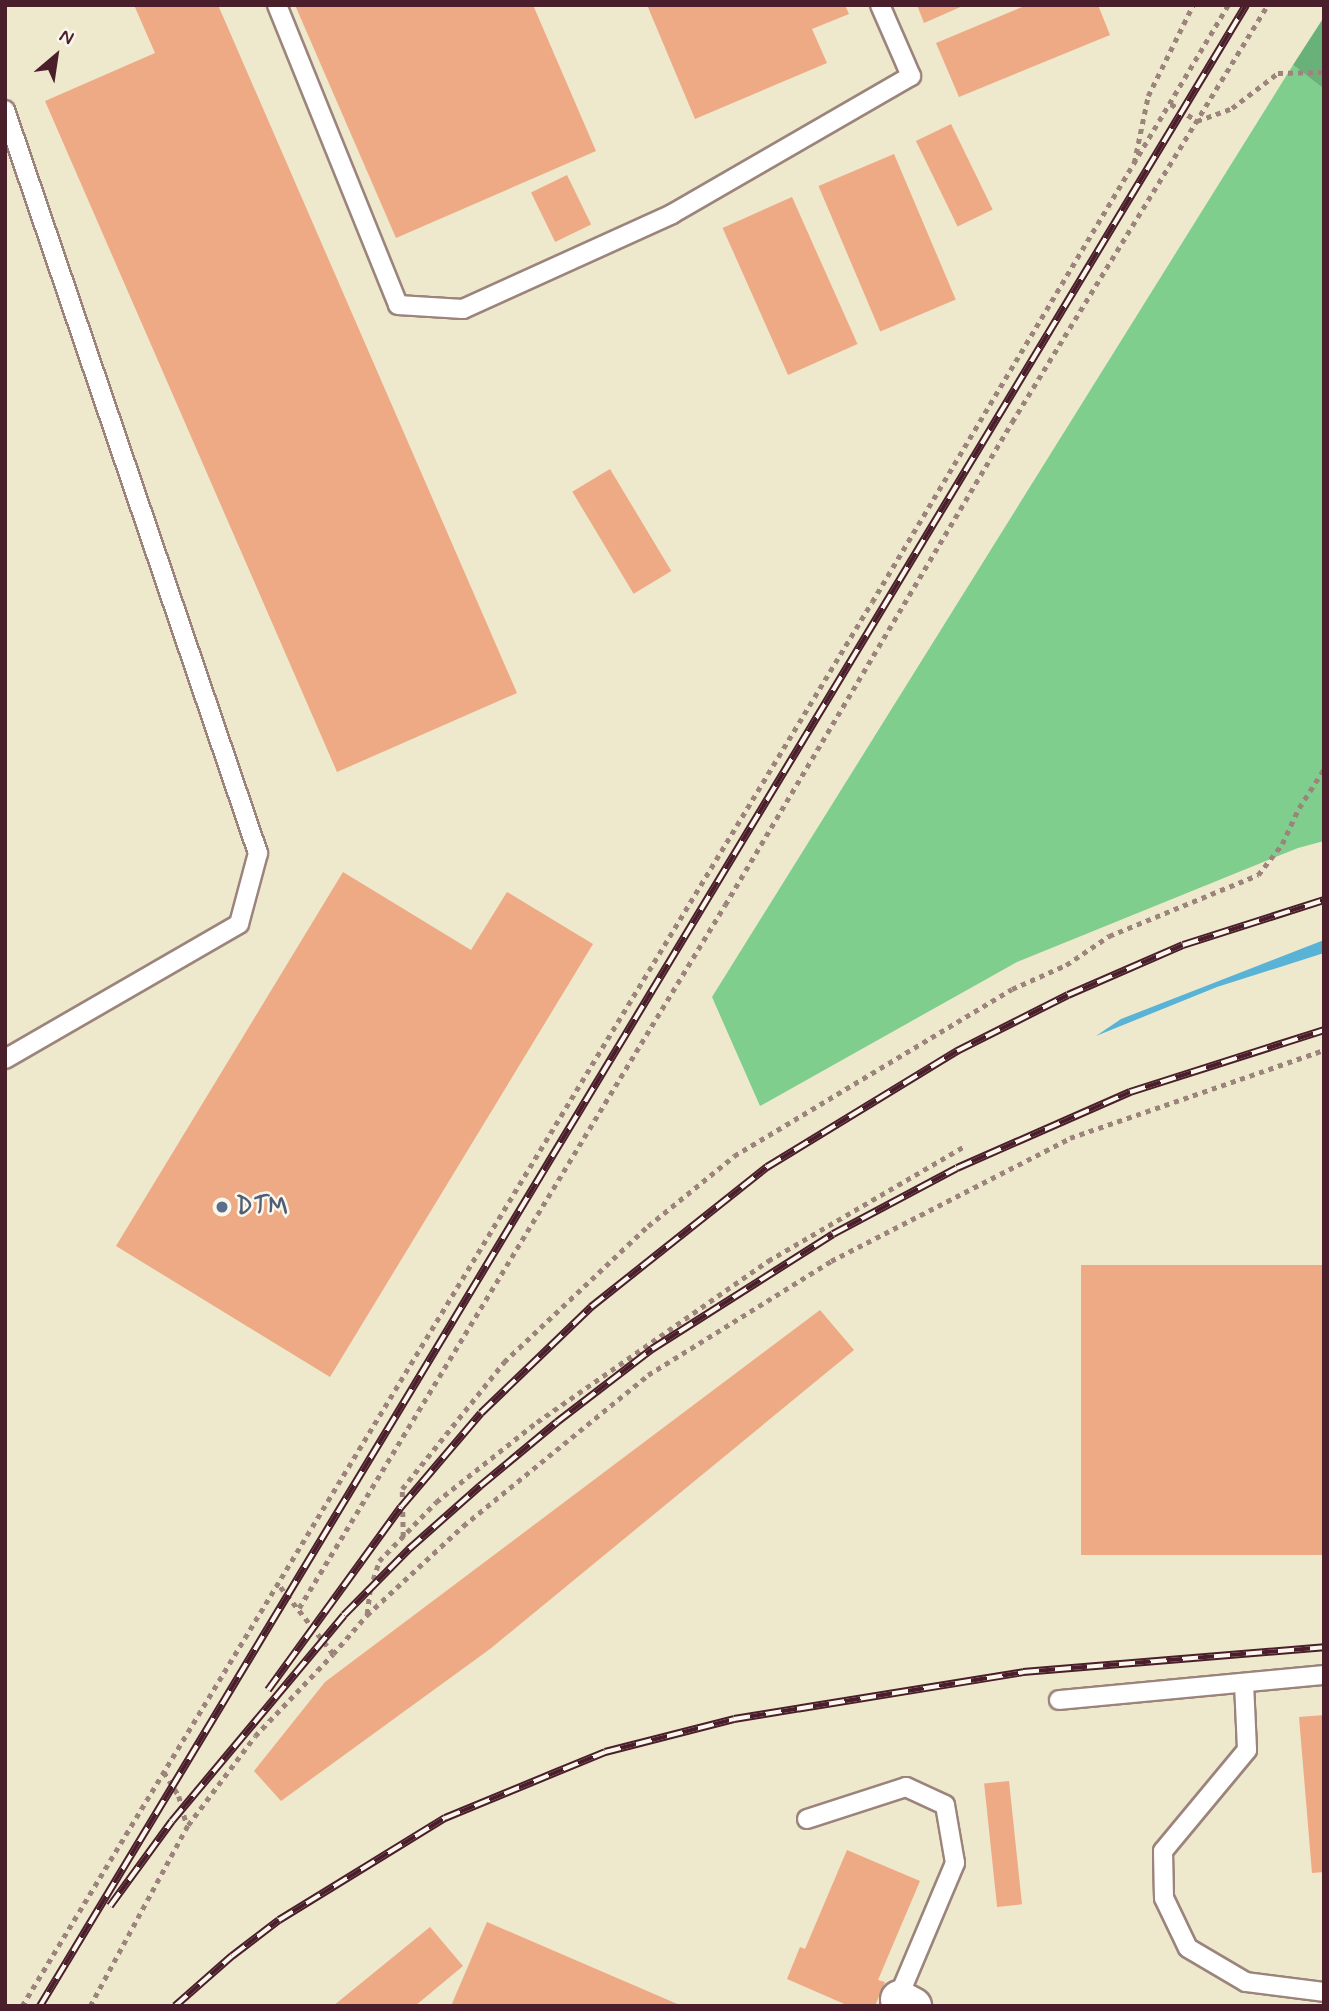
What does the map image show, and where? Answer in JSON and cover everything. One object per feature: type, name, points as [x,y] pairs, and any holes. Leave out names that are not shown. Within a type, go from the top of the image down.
[{"type":"lane","points":[[277,5],[398,305],[463,309],[672,214],[911,76],[880,5]]},
{"type":"lane","points":[[5,110],[258,853],[239,924],[5,1059]]},
{"type":"lane","points":[[1059,1700],[1324,1675]]},
{"type":"lane","points":[[1244,1683],[1247,1750],[1164,1851],[1164,1898],[1188,1948],[1223,1969],[1246,1982],[1324,1992]]},
{"type":"lane","points":[[807,1819],[906,1787],[945,1805],[955,1863],[902,2003]]},
{"type":"path","points":[[1133,168],[1148,96],[1193,5]]},
{"type":"path","points":[[22,2006],[1133,168],[1228,5]]},
{"type":"path","points":[[299,1608],[718,916],[1012,422],[1268,5]]},
{"type":"path","points":[[1197,121],[1233,108],[1278,73],[1324,72]]},
{"type":"path","points":[[1171,104],[1197,121]]},
{"type":"path","points":[[403,1537],[402,1489],[505,1362],[648,1226],[734,1156],[1012,989],[1066,965],[1109,936],[1258,875],[1282,844],[1298,808],[1324,769]]},
{"type":"path","points":[[90,2006],[187,1825],[255,1736],[367,1615],[463,1526],[648,1375],[831,1261],[1070,1138],[1324,1051]]},
{"type":"path","points":[[367,1615],[370,1589],[379,1561],[436,1502],[633,1352],[768,1261],[963,1147]]},
{"type":"path","points":[[277,1583],[333,1654]]},
{"type":"path","points":[[164,1772],[178,1796],[187,1825]]},
{"type":"green space","points":[[1324,17],[1324,89],[1293,65]]},
{"type":"green space","points":[[1293,65],[1324,89],[1324,841],[1298,848],[1017,962],[760,1106],[712,997]]},
{"type":"water","points":[[1324,940],[1324,953],[1217,987],[1096,1036],[1121,1019]]},
{"type":"building","points":[[134,5],[218,5],[517,693],[337,772],[45,101],[155,53]]},
{"type":"building","points":[[295,5],[533,5],[596,151],[396,238]]},
{"type":"building","points":[[647,5],[845,5],[849,14],[812,29],[827,63],[695,119]]},
{"type":"building","points":[[917,5],[965,5],[924,23]]},
{"type":"building","points":[[1027,5],[1098,5],[1110,35],[959,97],[936,43]]},
{"type":"building","points":[[951,124],[993,209],[958,226],[916,141]]},
{"type":"building","points":[[894,154],[956,299],[880,331],[819,186]]},
{"type":"building","points":[[567,175],[591,224],[555,242],[531,193]]},
{"type":"building","points":[[792,197],[857,344],[788,375],[723,228]]},
{"type":"building","points":[[610,469],[671,571],[634,594],[572,492]]},
{"type":"building","points":[[343,872],[471,950],[507,892],[593,944],[330,1377],[116,1246]]},
{"type":"building","points":[[1081,1265],[1324,1265],[1324,1555],[1081,1555]]},
{"type":"building","points":[[820,1310],[854,1350],[490,1649],[281,1801],[254,1771],[325,1682]]},
{"type":"building","points":[[1324,1715],[1324,1872],[1312,1873],[1299,1717]]},
{"type":"building","points":[[1009,1781],[1022,1904],[997,1907],[984,1784]]},
{"type":"building","points":[[847,1850],[920,1881],[878,1980],[885,1982],[875,2006],[849,2006],[787,1979],[800,1947],[805,1949]]},
{"type":"building","points":[[487,1922],[682,2006],[451,2006]]},
{"type":"building","points":[[430,1927],[463,1966],[415,2006],[333,2006]]},
{"type":"railway","points":[[40,2006],[1246,5]]},
{"type":"railway","points":[[268,1690],[401,1507],[481,1413],[591,1307],[767,1167],[957,1051],[1068,995],[1183,945],[1324,900]]},
{"type":"railway","points":[[110,1906],[172,1821],[344,1615],[409,1549],[480,1486],[652,1349],[833,1234],[957,1168],[1130,1092],[1324,1030]]},
{"type":"railway","points":[[175,2006],[232,1956],[279,1920],[445,1818],[605,1752],[734,1719],[1023,1672],[1324,1647]]},
{"type":"place","name":"DTM","points":[[222,1207]]}]
